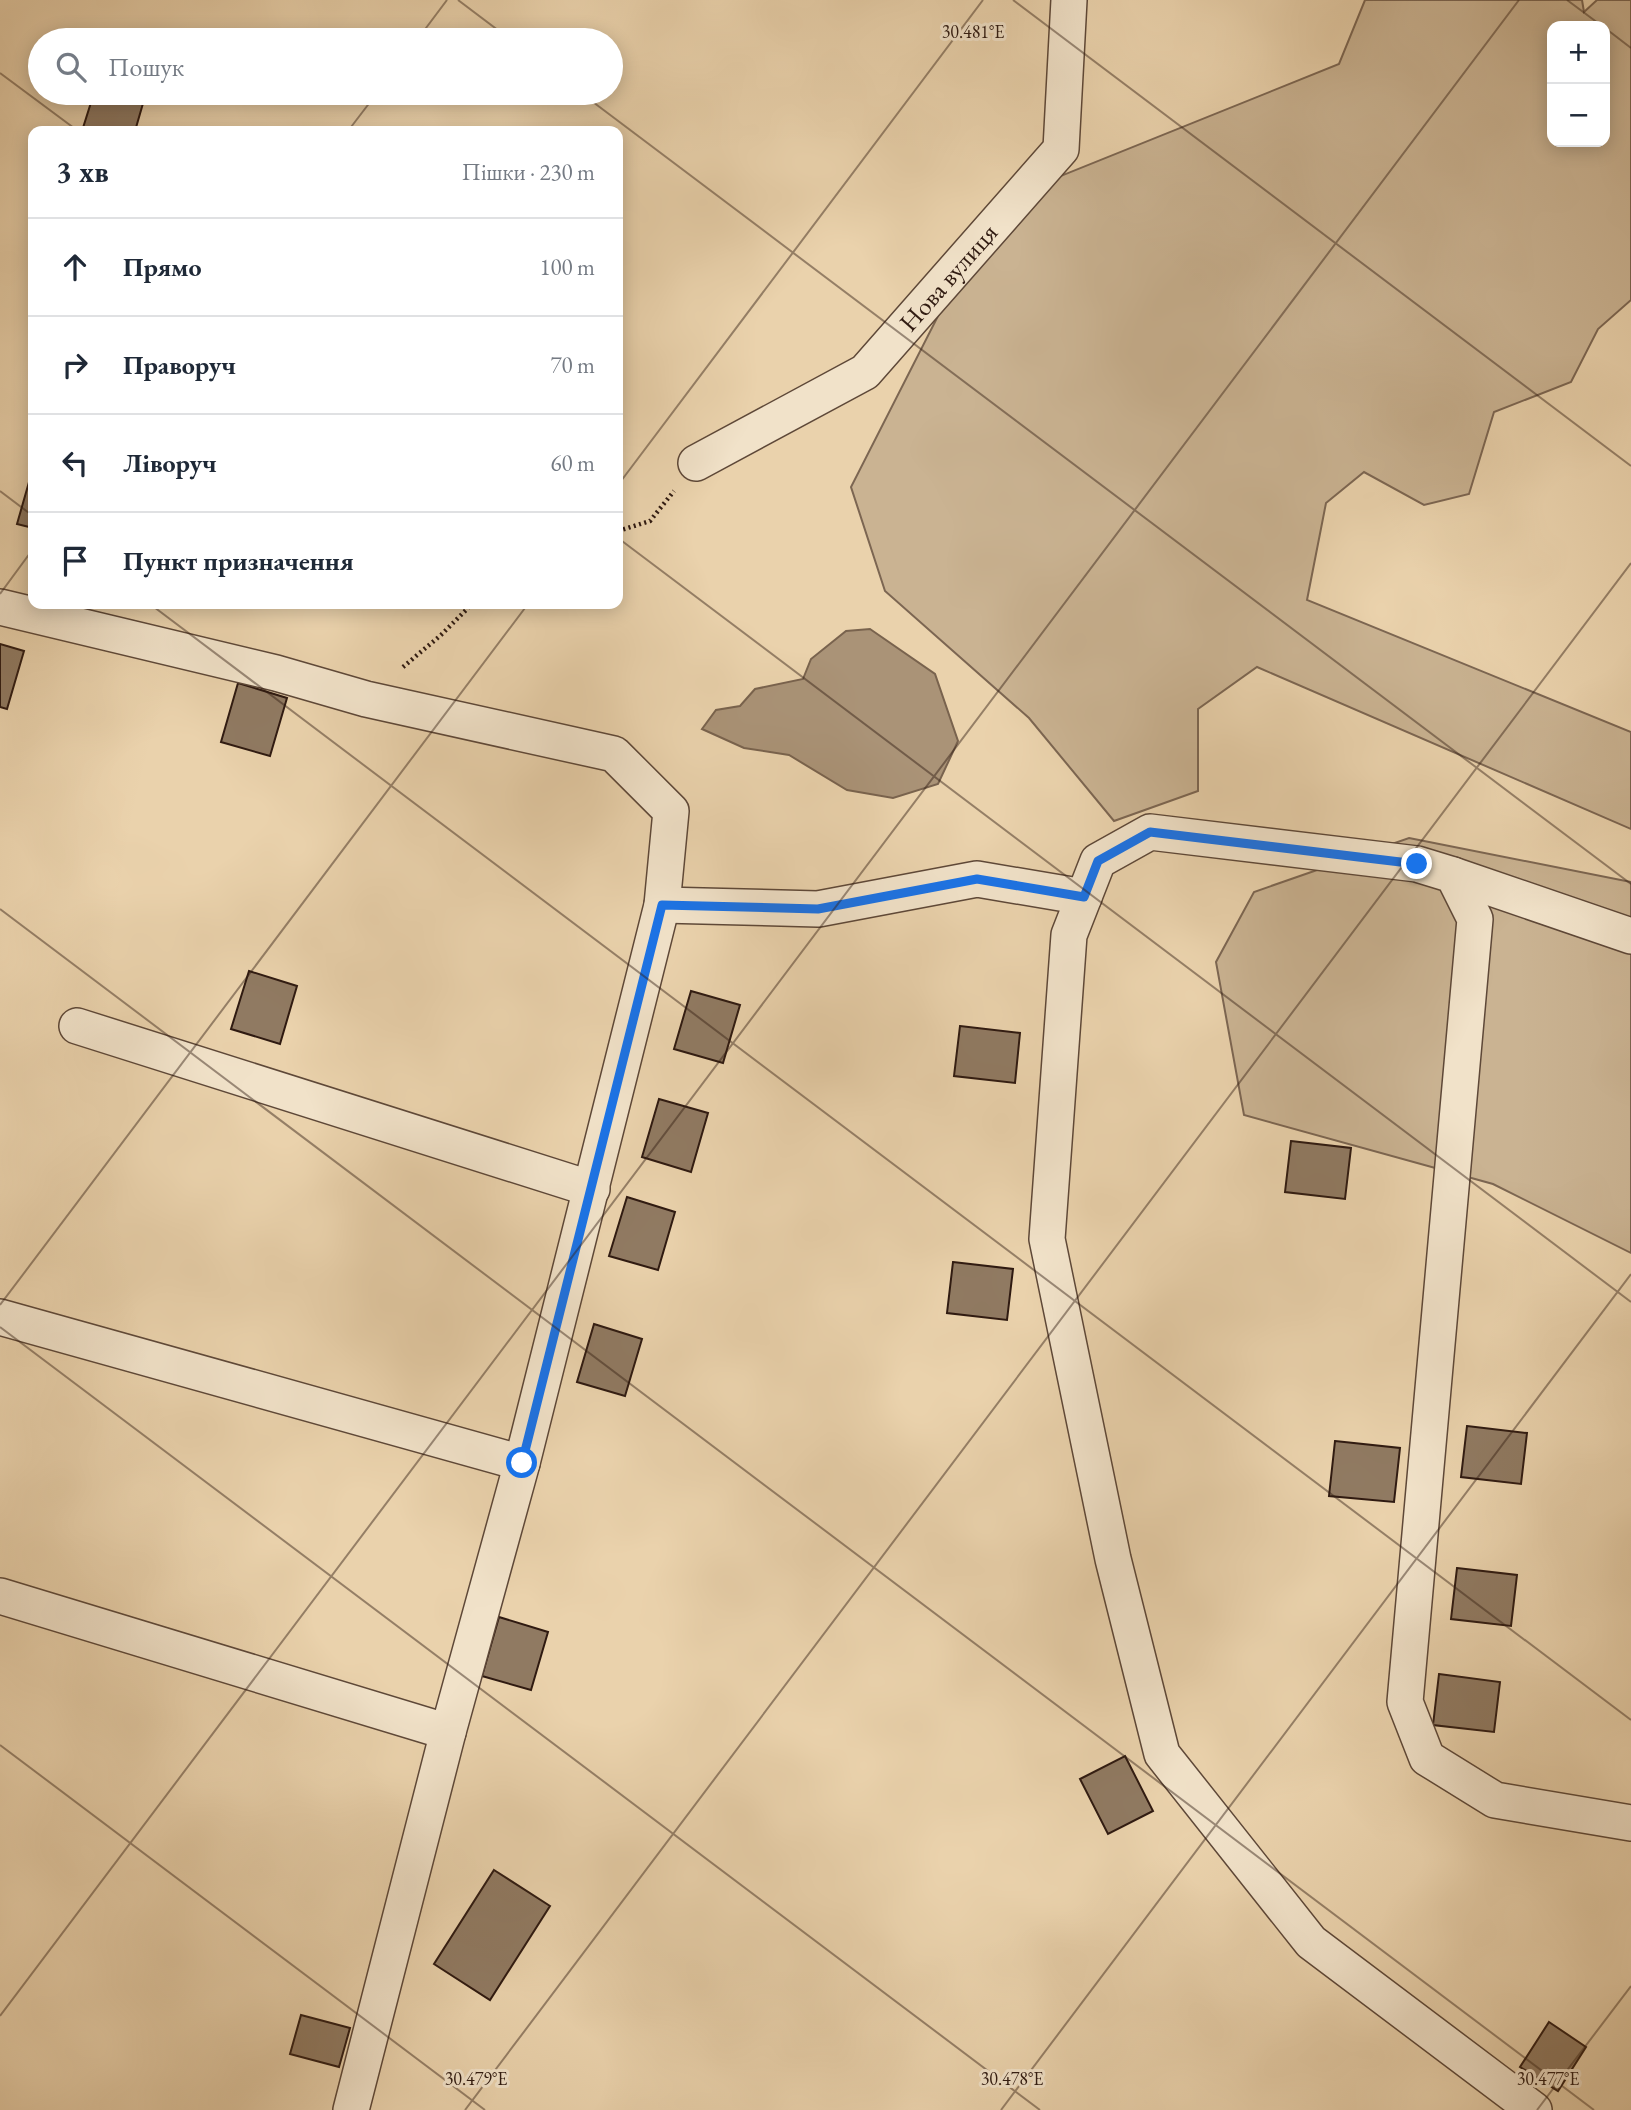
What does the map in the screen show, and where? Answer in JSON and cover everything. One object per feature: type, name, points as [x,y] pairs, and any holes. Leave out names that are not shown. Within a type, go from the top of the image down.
[{"type":"street","name":"Нова вулиця","points":[[696,463],[865,372],[1061,149],[1069,0]]},
{"type":"street","points":[[0,607],[276,673],[366,699],[614,754],[671,811],[662,905],[522,1463],[448,1732],[351,2110]]},
{"type":"street","points":[[1534,2110],[1311,1942],[1162,1754],[1112,1559],[1047,1239],[1069,935],[1098,861],[1150,832],[1417,864],[1631,936]]},
{"type":"street","points":[[1453,875],[1475,919],[1405,1702],[1427,1758],[1495,1800],[1631,1824]]},
{"type":"street","points":[[662,905],[818,909],[977,879],[1084,897]]},
{"type":"street","points":[[77,1026],[592,1189]]},
{"type":"street","points":[[0,1317],[522,1463]]},
{"type":"street","points":[[0,1595],[448,1732]]},
{"type":"path","points":[[623,529],[650,521],[696,463]]},
{"type":"path","points":[[366,699],[441,635],[467,609]]},
{"type":"shaded area","points":[[1365,0],[1582,0],[1584,12],[1597,0],[1631,0],[1631,300],[1598,329],[1571,382],[1494,412],[1469,494],[1424,505],[1364,472],[1326,503],[1307,600],[1631,732],[1631,829],[1257,667],[1198,709],[1198,791],[1114,821],[1029,718],[885,591],[851,487],[996,202],[1339,64]]},
{"type":"shaded area","points":[[870,629],[935,674],[958,741],[938,784],[893,798],[847,790],[789,755],[744,748],[702,729],[716,710],[740,706],[755,689],[803,679],[811,659],[846,631]]},
{"type":"shaded area","points":[[1409,838],[1631,882],[1631,1253],[1493,1184],[1244,1115],[1216,962],[1254,892]]},
{"type":"building","points":[[90,105],[143,105],[136,126],[84,126]]},
{"type":"building","points":[[28,486],[28,527],[17,524]]},
{"type":"building","points":[[0,644],[24,651],[7,709],[0,707]]},
{"type":"building","points":[[238,683],[287,698],[270,756],[221,742]]},
{"type":"building","points":[[249,971],[297,986],[280,1044],[231,1029]]},
{"type":"building","points":[[691,991],[740,1005],[723,1063],[674,1049]]},
{"type":"building","points":[[960,1026],[1020,1033],[1015,1083],[954,1076]]},
{"type":"building","points":[[659,1099],[708,1113],[691,1172],[642,1157]]},
{"type":"building","points":[[1291,1141],[1351,1148],[1345,1199],[1285,1192]]},
{"type":"building","points":[[627,1197],[675,1212],[658,1270],[609,1256]]},
{"type":"building","points":[[953,1262],[1013,1269],[1007,1320],[947,1313]]},
{"type":"building","points":[[594,1324],[642,1339],[625,1396],[577,1382]]},
{"type":"building","points":[[1467,1426],[1527,1433],[1521,1484],[1461,1477]]},
{"type":"building","points":[[1335,1441],[1400,1448],[1394,1502],[1329,1496]]},
{"type":"building","points":[[1457,1568],[1517,1575],[1511,1626],[1451,1619]]},
{"type":"building","points":[[499,1617],[548,1632],[531,1690],[482,1676]]},
{"type":"building","points":[[1439,1674],[1500,1682],[1494,1732],[1433,1725]]},
{"type":"building","points":[[1125,1756],[1153,1811],[1108,1834],[1080,1779]]},
{"type":"building","points":[[494,1870],[550,1906],[490,2000],[434,1964]]},
{"type":"building","points":[[301,2015],[350,2028],[339,2067],[290,2054]]},
{"type":"building","points":[[1549,2022],[1586,2047],[1558,2091],[1520,2067]]},
{"type":"route","points":[[522,1463],[662,905],[818,909],[977,879],[1084,897],[1098,861],[1150,832],[1417,864]]}]
